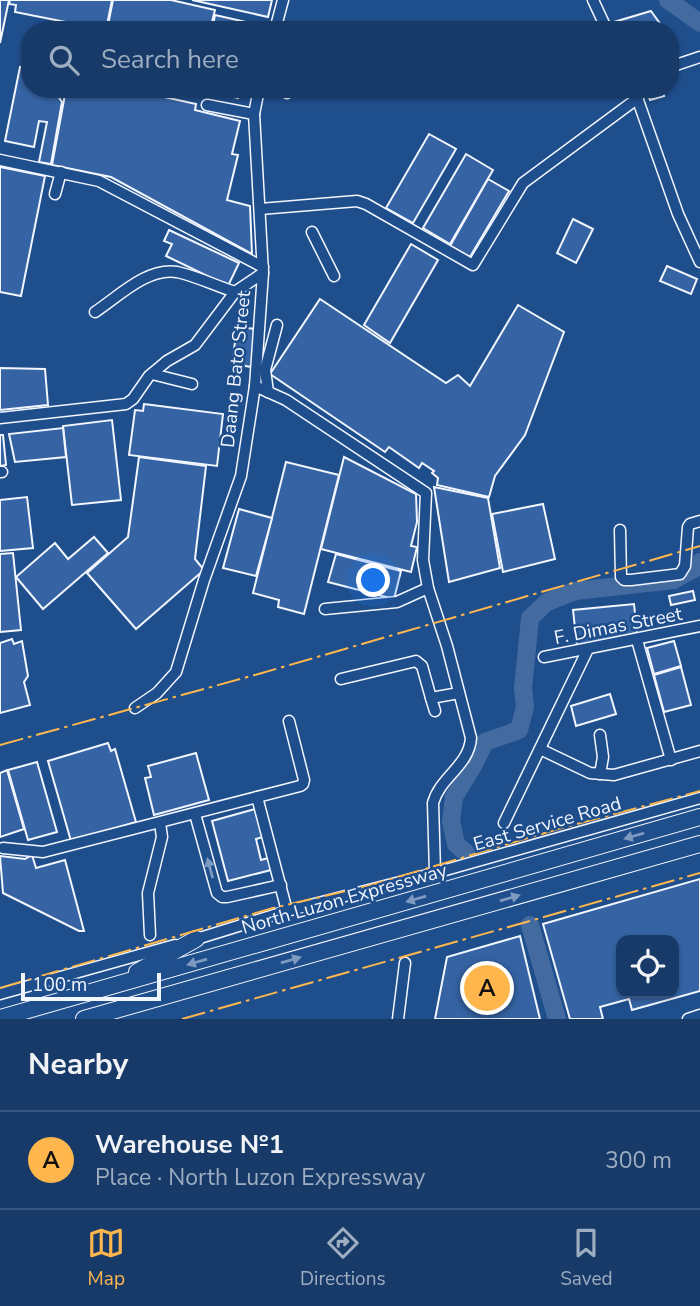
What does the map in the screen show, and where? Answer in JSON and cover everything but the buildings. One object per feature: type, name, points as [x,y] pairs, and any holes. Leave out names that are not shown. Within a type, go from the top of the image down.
[{"type":"highway","name":"North Luzon Expressway","points":[[0,1018],[700,817]]},
{"type":"highway","points":[[84,1019],[700,844]]},
{"type":"highway","points":[[112,987],[196,939]]},
{"type":"street","points":[[277,21],[283,0]]},
{"type":"street","points":[[593,0],[603,21]]},
{"type":"street","points":[[679,64],[700,57]]},
{"type":"street","name":"Daang Bato Street","points":[[135,708],[158,693],[176,672],[204,580],[241,476],[255,386],[263,270],[254,114],[257,98]]},
{"type":"street","points":[[260,209],[357,201],[473,265],[523,183],[631,98]]},
{"type":"street","points":[[637,98],[678,214],[700,261]]},
{"type":"street","points":[[206,105],[254,114]]},
{"type":"street","points":[[0,160],[99,181],[263,270],[235,292],[195,345],[167,360],[126,404],[0,418]]},
{"type":"street","points":[[55,194],[61,172]]},
{"type":"street","points":[[312,232],[334,276]]},
{"type":"street","points":[[95,312],[146,277],[163,272],[177,272],[235,292]]},
{"type":"street","points":[[268,392],[265,370],[277,325]]},
{"type":"street","points":[[152,374],[192,384]]},
{"type":"street","points":[[255,386],[286,400],[426,493],[423,560],[428,588],[471,738],[470,748],[435,794],[435,873]]},
{"type":"street","points":[[620,530],[620,575],[625,581],[680,574],[685,566],[688,527],[698,522]]},
{"type":"street","points":[[325,609],[397,602],[428,588]]},
{"type":"street","name":"F. Dimas Street","points":[[544,657],[700,626]]},
{"type":"street","points":[[637,640],[671,760]]},
{"type":"street","points":[[504,823],[588,649]]},
{"type":"street","points":[[341,679],[416,661],[422,666],[435,711]]},
{"type":"street","points":[[431,698],[459,693]]},
{"type":"street","points":[[3,848],[43,852],[303,784],[289,721]]},
{"type":"street","points":[[600,735],[603,757],[600,774]]},
{"type":"street","points":[[540,749],[590,773],[614,775],[700,751]]},
{"type":"street","points":[[257,797],[287,911]]},
{"type":"street","name":"East Service Road","points":[[0,994],[287,911],[435,873],[700,798]]},
{"type":"street","points":[[195,814],[217,893],[222,897],[281,885]]},
{"type":"street","points":[[150,935],[148,892],[162,837],[160,823]]},
{"type":"street","points":[[398,1019],[405,963]]},
{"type":"street","points":[[688,1019],[700,1016]]},
{"type":"waterway","points":[[668,0],[700,23]]},
{"type":"waterway","points":[[466,853],[456,844],[451,821],[454,797],[485,742],[519,730],[525,707],[523,688],[530,618],[547,602],[575,591],[674,580],[699,566],[700,562]]},
{"type":"waterway","points":[[530,925],[557,1019]]},
{"type":"power","points":[[0,745],[262,673],[700,546]]},
{"type":"power","points":[[0,988],[273,908],[368,886],[555,830],[700,791]]},
{"type":"power","points":[[182,1019],[700,873]]},
{"type":"place","name":"Warehouse №1","points":[[487,988]]}]
